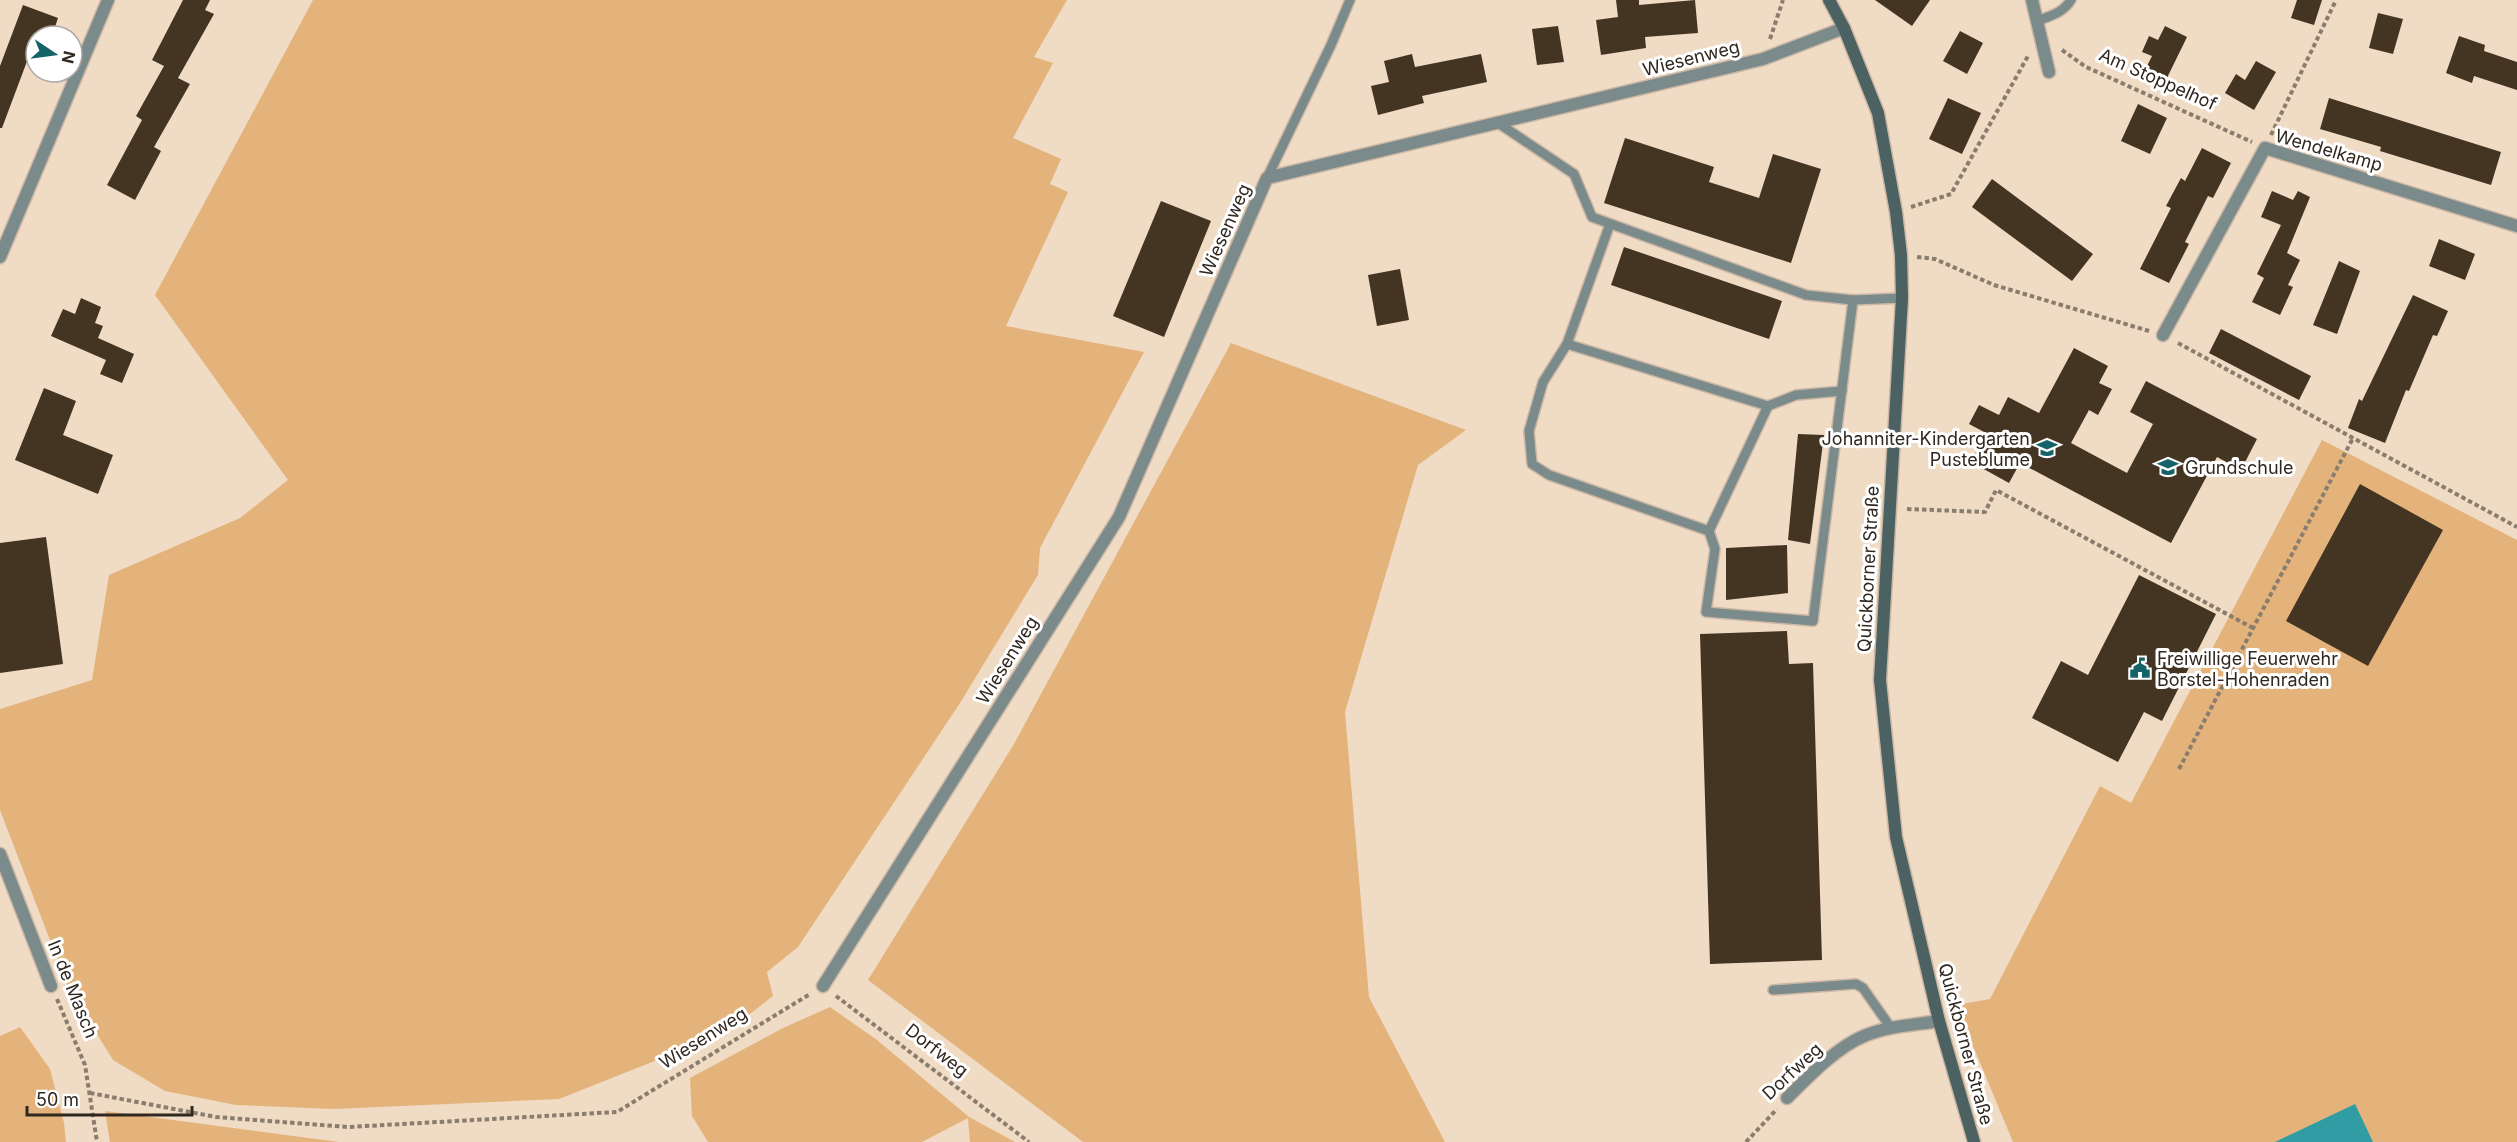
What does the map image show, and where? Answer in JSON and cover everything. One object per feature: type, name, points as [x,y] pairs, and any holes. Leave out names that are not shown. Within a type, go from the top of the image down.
[{"type":"main road","name":"Quickborner Straße","points":[[1829,0],[1844,28],[1878,113],[1896,212],[1901,255],[1902,298],[1880,680],[1896,837],[1939,1021],[1974,1142]]},
{"type":"street","points":[[0,257],[108,0]]},
{"type":"street","points":[[2032,0],[2049,72]]},
{"type":"street","name":"Wiesenweg","points":[[823,986],[1119,517],[1267,178],[1763,59],[1844,28]]},
{"type":"street","name":"Wendelkamp","points":[[2163,335],[2265,148],[2517,226]]},
{"type":"street","name":"In de Masch","points":[[0,854],[51,986]]},
{"type":"street","name":"Dorfweg","points":[[1787,1098],[1822,1064],[1863,1036],[1891,1028],[1939,1021]]},
{"type":"lane","points":[[1267,178],[1350,0]]},
{"type":"lane","points":[[2037,21],[2067,8],[2071,0]]},
{"type":"lane","points":[[1498,123],[1574,174],[1592,217],[1806,295],[1853,300],[1902,298]]},
{"type":"lane","points":[[1610,224],[1567,344],[1543,382],[1529,431],[1532,464],[1549,475],[1709,531]]},
{"type":"lane","points":[[1768,406],[1709,531],[1715,549],[1707,612],[1814,621],[1853,300]]},
{"type":"lane","points":[[1567,344],[1768,406],[1796,395],[1842,391]]},
{"type":"lane","points":[[1773,990],[1856,984],[1863,988],[1891,1028]]},
{"type":"path","points":[[1763,59],[1783,0]]},
{"type":"path","points":[[2265,148],[2336,0]]},
{"type":"path","points":[[1896,212],[1951,194],[2040,36]]},
{"type":"path","name":"Am Stoppelhof","points":[[2040,36],[2086,67],[2265,148]]},
{"type":"path","points":[[1901,255],[1935,259],[1994,285],[2163,335],[2517,527]]},
{"type":"path","points":[[2179,769],[2353,438]]},
{"type":"path","points":[[1889,508],[1984,512],[1996,490],[2253,628]]},
{"type":"path","name":"In de Masch","points":[[51,986],[85,1065],[97,1142]]},
{"type":"path","name":"Wiesenweg","points":[[90,1093],[216,1117],[348,1127],[617,1112],[823,986]]},
{"type":"path","name":"Dorfweg","points":[[823,986],[1029,1142]]},
{"type":"path","name":"Dorfweg","points":[[1746,1142],[1787,1098]]},
{"type":"shaded area","points":[[313,0],[1067,0],[1034,57],[1053,63],[1013,138],[1061,159],[1050,184],[1068,192],[1006,326],[1144,352],[1040,548],[1038,575],[960,703],[798,947],[767,972],[773,996],[725,1033],[559,1099],[333,1109],[236,1105],[165,1091],[113,1060],[68,987],[0,810],[0,709],[92,680],[109,575],[240,518],[288,480],[155,295]]},
{"type":"shaded area","points":[[1231,343],[1466,430],[1418,465],[1345,712],[1369,997],[1445,1142],[1083,1142],[868,980],[1014,744]]},
{"type":"shaded area","points":[[2322,440],[2517,540],[2517,1142],[2013,1142],[1956,1005],[1990,999],[2100,786],[2131,803]]},
{"type":"shaded area","points":[[830,1007],[877,1040],[969,1117],[1015,1142],[970,1142],[968,1118],[922,1142],[708,1142],[692,1116],[690,1078],[783,1028]]},
{"type":"shaded area","points":[[20,1027],[50,1069],[64,1123],[66,1142],[0,1142],[0,1036]]},
{"type":"shaded area","points":[[105,1111],[339,1142],[110,1142]]},
{"type":"water","points":[[2355,1104],[2373,1142],[2275,1142]]},
{"type":"building","points":[[183,0],[210,0],[205,10],[214,14],[178,78],[190,84],[154,147],[161,151],[135,200],[107,185],[142,120],[136,116],[164,66],[152,60]]},
{"type":"building","points":[[1616,0],[1639,0],[1639,5],[1695,0],[1698,33],[1645,37],[1646,48],[1601,55],[1596,20],[1618,17]]},
{"type":"building","points":[[1875,0],[1930,0],[1912,26]]},
{"type":"building","points":[[2297,0],[2322,0],[2314,25],[2291,18]]},
{"type":"building","points":[[23,5],[58,18],[56,24],[24,24],[24,69],[2,128],[0,128],[0,66]]},
{"type":"building","points":[[2378,13],[2403,19],[2393,54],[2369,48]]},
{"type":"building","points":[[1558,26],[1564,62],[1537,65],[1532,29]]},
{"type":"building","points":[[2165,26],[2187,37],[2164,84],[2143,74],[2152,56],[2142,52],[2149,36],[2158,40]]},
{"type":"building","points":[[1960,31],[1983,43],[1967,74],[1943,61]]},
{"type":"building","points":[[2459,36],[2485,45],[2484,51],[2517,62],[2517,90],[2474,76],[2472,83],[2446,73]]},
{"type":"building","points":[[1412,54],[1415,67],[1481,54],[1487,82],[1422,96],[1424,103],[1378,115],[1371,86],[1389,82],[1384,61]]},
{"type":"building","points":[[2256,61],[2276,72],[2254,110],[2225,93],[2236,74],[2245,80]]},
{"type":"building","points":[[1948,98],[1981,113],[1962,154],[1929,139]]},
{"type":"building","points":[[2329,98],[2501,152],[2491,185],[2380,151],[2381,147],[2320,129]]},
{"type":"building","points":[[2138,104],[2167,118],[2150,154],[2121,141]]},
{"type":"building","points":[[1625,138],[1714,167],[1709,182],[1759,198],[1773,154],[1821,169],[1791,263],[1604,203]]},
{"type":"building","points":[[2202,148],[2231,163],[2213,198],[2208,196],[2185,242],[2189,244],[2169,283],[2140,269],[2171,208],[2166,206],[2181,178],[2185,181]]},
{"type":"building","points":[[1992,179],[2093,254],[2072,281],[1972,207]]},
{"type":"building","points":[[2272,191],[2293,200],[2298,191],[2310,197],[2287,253],[2300,260],[2288,285],[2293,287],[2280,315],[2252,302],[2264,278],[2257,274],[2281,225],[2261,217]]},
{"type":"building","points":[[1161,201],[1211,221],[1164,337],[1113,316]]},
{"type":"building","points":[[2439,239],[2475,254],[2465,280],[2429,266]]},
{"type":"building","points":[[1624,247],[1782,301],[1769,339],[1611,285]]},
{"type":"building","points":[[2339,261],[2360,271],[2337,334],[2313,325]]},
{"type":"building","points":[[1400,269],[1409,320],[1377,326],[1368,275]]},
{"type":"building","points":[[2413,295],[2448,311],[2437,336],[2433,335],[2409,391],[2406,390],[2385,443],[2348,428],[2359,399],[2362,401]]},
{"type":"building","points":[[81,298],[101,307],[95,323],[103,326],[98,338],[134,354],[122,383],[100,374],[106,360],[51,336],[63,309],[75,314]]},
{"type":"building","points":[[2221,329],[2311,376],[2299,400],[2209,353]]},
{"type":"building","points":[[2074,348],[2108,366],[2099,383],[2112,389],[2098,415],[2089,410],[2071,443],[2127,473],[2153,424],[2130,412],[2146,381],[2257,439],[2241,470],[2217,457],[2171,543],[2020,463],[2009,483],[1971,462],[1986,433],[1969,424],[1979,405],[1999,415],[2008,397],[2039,413]]},
{"type":"building","points":[[44,388],[76,401],[63,435],[113,455],[98,494],[15,460]]},
{"type":"building","points":[[1798,434],[1824,435],[1810,544],[1788,540]]},
{"type":"building","points":[[2360,484],[2443,530],[2368,666],[2286,621]]},
{"type":"building","points":[[46,537],[63,664],[0,673],[0,543]]},
{"type":"building","points":[[1787,545],[1788,593],[1726,600],[1726,548]]},
{"type":"building","name":"Freiwillige Feuerwehr Borstel-Hohenraden","points":[[2139,575],[2216,614],[2162,721],[2144,712],[2118,762],[2032,718],[2061,661],[2088,675]]},
{"type":"building","points":[[1787,631],[1789,664],[1813,663],[1822,960],[1710,964],[1700,634]]},
{"type":"place","name":"Johanniter-Kindergarten Pusteblume","points":[[2047,448]]},
{"type":"place","name":"Grundschule","points":[[2168,467]]},
{"type":"place","name":"Freiwillige Feuerwehr Borstel-Hohenraden","points":[[2140,668]]}]
